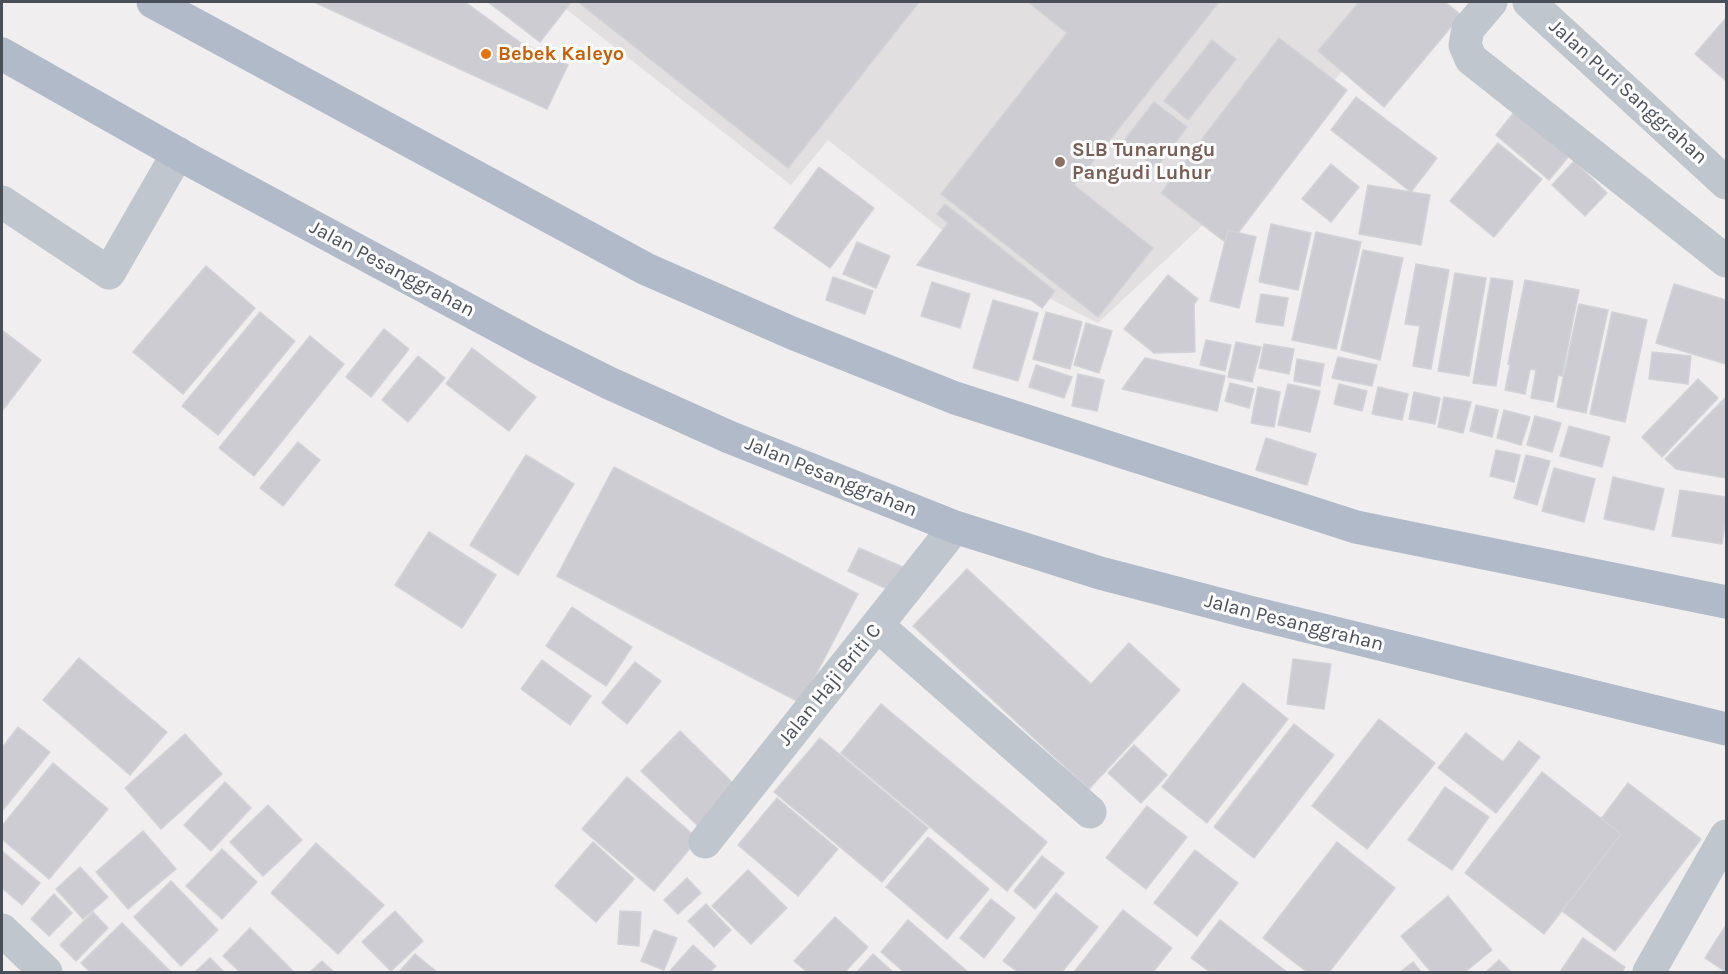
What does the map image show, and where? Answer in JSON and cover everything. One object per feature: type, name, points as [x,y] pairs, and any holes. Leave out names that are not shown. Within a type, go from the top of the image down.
[{"type":"main road","points":[[153,2],[646,269],[792,333],[955,398],[1356,527],[1726,602]]},
{"type":"main road","name":"Jalan Pesanggrahan","points":[[2,54],[178,153],[526,341],[609,383],[729,437],[955,527],[1100,573],[1726,729]]},
{"type":"street","points":[[1491,2],[1468,29],[1465,45],[1471,59],[1726,261]]},
{"type":"street","name":"Jalan Puri Sanggrahan","points":[[1529,2],[1726,183]]},
{"type":"street","points":[[2,202],[109,273],[178,153]]},
{"type":"street","name":"Jalan Haji Briti C","points":[[705,842],[955,527]]},
{"type":"street","points":[[878,626],[1090,812]]},
{"type":"street","points":[[1649,972],[1726,836]]},
{"type":"street","points":[[2,930],[46,972]]},
{"type":"shaded area","name":"SLB Tunarungu Pangudi Luhur","points":[[557,2],[1402,2],[1238,192],[1098,323],[993,270],[828,140],[791,185]]},
{"type":"building","name":"Bebek Kaleyo","points":[[314,2],[465,2],[521,43],[568,65],[547,109]]},
{"type":"building","points":[[488,2],[571,2],[540,42]]},
{"type":"building","points":[[578,2],[919,2],[788,168]]},
{"type":"building","points":[[1028,2],[1219,2],[1074,185],[1153,248],[1098,317],[941,194],[1067,33]]},
{"type":"building","points":[[1359,2],[1445,2],[1461,15],[1384,107],[1318,51]]},
{"type":"building","points":[[1726,18],[1726,81],[1695,54]]},
{"type":"building","points":[[1279,38],[1347,90],[1238,233],[1228,230],[1225,242],[1161,193]]},
{"type":"building","points":[[1212,40],[1236,59],[1188,120],[1164,101]]},
{"type":"building","points":[[1356,97],[1437,158],[1411,192],[1331,130]]},
{"type":"building","points":[[1154,102],[1187,127],[1156,168],[1123,142]]},
{"type":"building","points":[[1515,111],[1569,156],[1549,180],[1496,135]]},
{"type":"building","points":[[1498,143],[1542,179],[1494,237],[1450,201]]},
{"type":"building","points":[[1574,161],[1607,193],[1585,216],[1552,185]]},
{"type":"building","points":[[1331,164],[1359,187],[1331,222],[1302,199]]},
{"type":"building","points":[[819,167],[874,208],[830,268],[774,228]]},
{"type":"building","points":[[1368,185],[1430,195],[1421,245],[1359,234]]},
{"type":"building","points":[[945,204],[1055,291],[1042,308],[1031,300],[917,265],[948,223],[937,214]]},
{"type":"building","points":[[1271,224],[1311,233],[1298,290],[1259,282]]},
{"type":"building","points":[[1228,230],[1256,237],[1239,308],[1210,301]]},
{"type":"building","points":[[1316,232],[1361,242],[1336,349],[1292,340]]},
{"type":"building","points":[[857,242],[890,256],[876,288],[843,274]]},
{"type":"building","points":[[1363,250],[1403,258],[1380,360],[1341,350]]},
{"type":"building","points":[[1416,264],[1449,270],[1431,369],[1413,366],[1420,326],[1405,324]]},
{"type":"building","points":[[206,266],[255,308],[183,394],[133,352]]},
{"type":"building","points":[[1455,273],[1486,278],[1469,376],[1438,371]]},
{"type":"building","points":[[1168,275],[1198,299],[1194,304],[1195,352],[1154,353],[1124,329]]},
{"type":"building","points":[[833,277],[873,291],[865,314],[826,300]]},
{"type":"building","points":[[1491,278],[1513,281],[1496,386],[1473,383]]},
{"type":"building","points":[[1525,280],[1579,290],[1562,376],[1558,375],[1553,402],[1531,398],[1536,370],[1530,369],[1525,394],[1505,390]]},
{"type":"building","points":[[932,282],[970,294],[960,328],[921,316]]},
{"type":"building","points":[[1674,284],[1726,300],[1726,364],[1656,343]]},
{"type":"building","points":[[1261,294],[1288,298],[1283,326],[1256,322]]},
{"type":"building","points":[[993,300],[1038,313],[1018,381],[973,368]]},
{"type":"building","points":[[1579,304],[1608,310],[1586,413],[1557,407]]},
{"type":"building","points":[[260,312],[295,341],[218,435],[182,406]]},
{"type":"building","points":[[1046,312],[1082,322],[1070,369],[1033,359]]},
{"type":"building","points":[[1612,312],[1647,320],[1625,422],[1590,414]]},
{"type":"building","points":[[1086,323],[1112,331],[1099,373],[1074,365]]},
{"type":"building","points":[[384,329],[409,349],[371,397],[346,377]]},
{"type":"building","points":[[2,330],[41,360],[2,411]]},
{"type":"building","points":[[310,336],[344,364],[254,476],[219,448]]},
{"type":"building","points":[[1206,340],[1231,345],[1225,371],[1200,365]]},
{"type":"building","points":[[1236,342],[1261,347],[1252,382],[1228,377]]},
{"type":"building","points":[[1264,344],[1294,349],[1289,374],[1259,368]]},
{"type":"building","points":[[472,348],[536,397],[509,431],[446,384]]},
{"type":"building","points":[[1652,352],[1691,356],[1688,384],[1649,379]]},
{"type":"building","points":[[418,356],[445,378],[408,422],[382,400]]},
{"type":"building","points":[[1338,357],[1377,365],[1372,386],[1332,378]]},
{"type":"building","points":[[1145,358],[1225,376],[1217,411],[1122,389]]},
{"type":"building","points":[[1297,359],[1324,364],[1320,386],[1294,381]]},
{"type":"building","points":[[1036,365],[1072,377],[1064,398],[1029,387]]},
{"type":"building","points":[[1078,374],[1104,380],[1097,411],[1072,406]]},
{"type":"building","points":[[1698,379],[1718,398],[1662,457],[1642,437]]},
{"type":"building","points":[[1230,383],[1254,389],[1249,408],[1225,401]]},
{"type":"building","points":[[1288,384],[1320,391],[1310,432],[1278,425]]},
{"type":"building","points":[[1339,384],[1367,391],[1362,411],[1334,404]]},
{"type":"building","points":[[1258,387],[1280,392],[1274,427],[1251,423]]},
{"type":"building","points":[[1378,387],[1408,394],[1402,420],[1372,414]]},
{"type":"building","points":[[1414,392],[1440,398],[1435,424],[1409,419]]},
{"type":"building","points":[[1444,397],[1471,402],[1463,433],[1438,427]]},
{"type":"building","points":[[1726,397],[1726,478],[1676,469],[1665,459]]},
{"type":"building","points":[[1476,405],[1498,410],[1492,437],[1470,431]]},
{"type":"building","points":[[1504,410],[1530,417],[1521,445],[1497,438]]},
{"type":"building","points":[[1535,416],[1561,423],[1552,452],[1527,445]]},
{"type":"building","points":[[1569,426],[1610,437],[1602,467],[1560,456]]},
{"type":"building","points":[[1266,438],[1316,454],[1307,485],[1256,470]]},
{"type":"building","points":[[298,442],[320,460],[283,506],[260,488]]},
{"type":"building","points":[[1496,450],[1520,455],[1514,482],[1490,476]]},
{"type":"building","points":[[526,455],[574,484],[518,575],[470,545]]},
{"type":"building","points":[[1526,455],[1550,461],[1537,505],[1514,498]]},
{"type":"building","points":[[614,467],[858,594],[801,703],[557,576]]},
{"type":"building","points":[[1554,468],[1595,479],[1584,522],[1542,511]]},
{"type":"building","points":[[1613,477],[1664,489],[1654,530],[1604,519]]},
{"type":"building","points":[[1680,490],[1726,497],[1722,544],[1672,536]]},
{"type":"building","points":[[429,532],[496,575],[462,628],[395,585]]},
{"type":"building","points":[[859,548],[905,568],[894,592],[848,571]]},
{"type":"building","points":[[967,569],[1091,684],[1129,643],[1180,690],[1089,789],[913,626]]},
{"type":"building","points":[[572,607],[632,647],[606,686],[546,646]]},
{"type":"building","points":[[79,658],[167,732],[130,775],[43,700]]},
{"type":"building","points":[[1293,659],[1331,664],[1324,709],[1287,704]]},
{"type":"building","points":[[542,660],[591,696],[570,725],[521,689]]},
{"type":"building","points":[[635,662],[661,681],[627,724],[602,703]]},
{"type":"building","points":[[1243,683],[1288,719],[1207,823],[1162,787]]},
{"type":"building","points":[[881,704],[1047,842],[1007,891],[841,753]]},
{"type":"building","points":[[1379,719],[1435,763],[1367,849],[1312,806]]},
{"type":"building","points":[[1294,724],[1334,755],[1254,858],[1214,827]]},
{"type":"building","points":[[18,727],[50,752],[2,811],[2,748]]},
{"type":"building","points":[[680,731],[738,788],[700,828],[641,771]]},
{"type":"building","points":[[1466,733],[1503,762],[1519,741],[1540,757],[1496,813],[1438,768]]},
{"type":"building","points":[[185,734],[222,774],[161,829],[125,788]]},
{"type":"building","points":[[820,738],[928,828],[882,882],[774,792]]},
{"type":"building","points":[[1134,745],[1167,775],[1141,803],[1108,773]]},
{"type":"building","points":[[53,763],[108,809],[49,879],[2,839],[2,826]]},
{"type":"building","points":[[1542,772],[1621,834],[1544,934],[1465,873]]},
{"type":"building","points":[[627,777],[698,839],[654,891],[582,829]]},
{"type":"building","points":[[225,782],[251,808],[211,851],[184,825]]},
{"type":"building","points":[[1628,783],[1701,839],[1615,951],[1562,911],[1621,834],[1601,819]]},
{"type":"building","points":[[1445,787],[1489,817],[1452,870],[1408,840]]},
{"type":"building","points":[[777,798],[838,849],[798,896],[738,845]]},
{"type":"building","points":[[268,805],[302,840],[263,876],[230,842]]},
{"type":"building","points":[[1147,806],[1187,837],[1146,889],[1106,858]]},
{"type":"building","points":[[143,831],[176,869],[128,909],[96,872]]},
{"type":"building","points":[[928,837],[989,889],[947,939],[886,887]]},
{"type":"building","points":[[593,842],[634,879],[596,922],[555,886]]},
{"type":"building","points":[[1337,842],[1395,888],[1329,972],[1307,972],[1263,938]]},
{"type":"building","points":[[316,843],[384,905],[338,954],[271,893]]},
{"type":"building","points":[[222,849],[257,882],[222,919],[186,886]]},
{"type":"building","points":[[1195,850],[1238,883],[1197,936],[1154,903]]},
{"type":"building","points":[[2,851],[40,883],[22,905],[2,888]]},
{"type":"building","points":[[1042,856],[1064,873],[1035,909],[1014,891]]},
{"type":"building","points":[[80,867],[108,897],[83,919],[56,889]]},
{"type":"building","points":[[748,870],[787,908],[751,944],[712,906]]},
{"type":"building","points":[[687,878],[701,893],[678,914],[664,900]]},
{"type":"building","points":[[171,881],[218,930],[181,966],[134,917]]},
{"type":"building","points":[[1056,893],[1098,927],[1062,972],[1018,972],[1003,961]]},
{"type":"building","points":[[54,894],[72,913],[49,936],[31,919]]},
{"type":"building","points":[[1448,896],[1492,950],[1465,972],[1431,972],[1401,936]]},
{"type":"building","points":[[991,899],[1015,918],[984,958],[960,938]]},
{"type":"building","points":[[706,904],[731,930],[714,947],[688,921]]},
{"type":"building","points":[[1123,910],[1172,948],[1153,972],[1074,972]]},
{"type":"building","points":[[395,911],[423,941],[391,971],[362,942]]},
{"type":"building","points":[[620,911],[641,912],[639,946],[618,944]]},
{"type":"building","points":[[93,912],[108,928],[76,961],[60,945]]},
{"type":"building","points":[[835,917],[868,947],[845,972],[807,972],[794,961]]},
{"type":"building","points":[[908,920],[968,972],[904,972],[881,952]]},
{"type":"building","points":[[1220,920],[1287,972],[1210,972],[1191,958]]},
{"type":"building","points":[[122,923],[171,972],[90,972],[81,963]]},
{"type":"building","points":[[1726,925],[1726,972],[1705,958]]},
{"type":"building","points":[[250,928],[294,972],[240,972],[223,956]]},
{"type":"building","points":[[654,930],[677,938],[664,970],[641,961]]},
{"type":"building","points":[[1583,938],[1625,967],[1622,972],[1560,972]]},
{"type":"building","points":[[693,945],[716,966],[710,972],[669,972]]},
{"type":"building","points":[[415,954],[437,972],[399,972]]},
{"type":"building","points":[[873,954],[893,972],[857,972]]},
{"type":"building","points":[[210,958],[224,972],[195,972]]},
{"type":"building","points":[[1499,960],[1511,972],[1486,972]]},
{"type":"building","points":[[322,961],[334,972],[310,972]]},
{"type":"building","points":[[1413,962],[1421,972],[1400,972]]},
{"type":"place","name":"Bebek Kaleyo","points":[[486,54]]},
{"type":"place","name":"SLB Tunarungu Pangudi Luhur","points":[[1060,162]]}]
